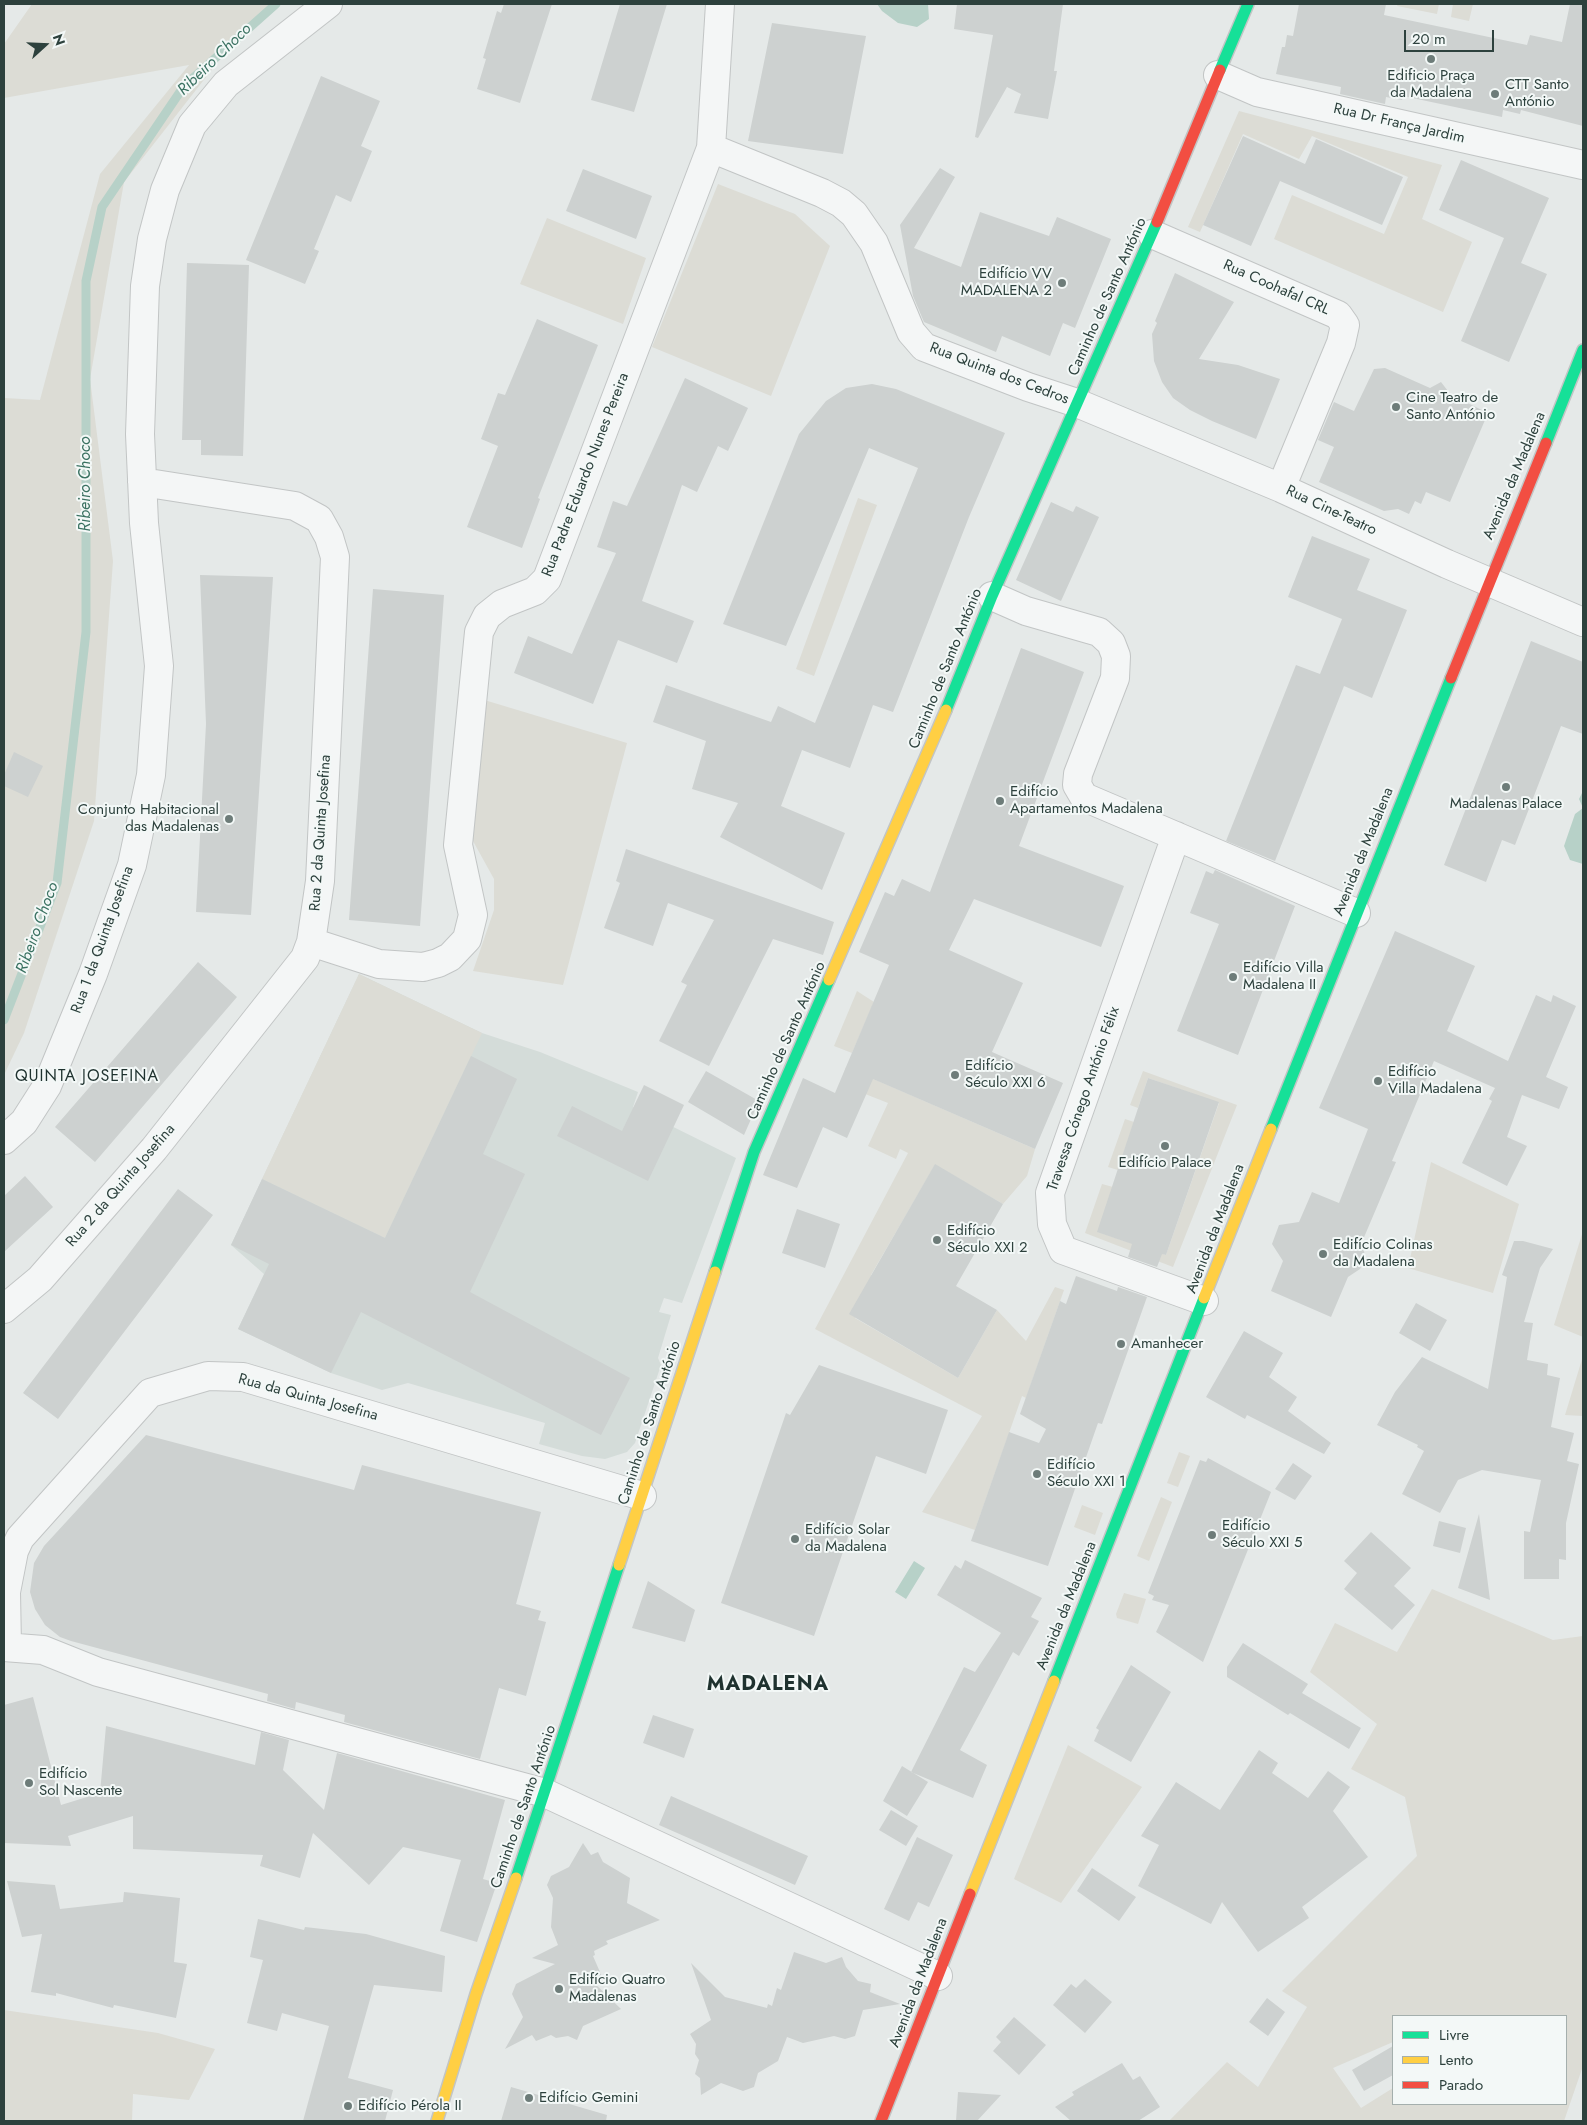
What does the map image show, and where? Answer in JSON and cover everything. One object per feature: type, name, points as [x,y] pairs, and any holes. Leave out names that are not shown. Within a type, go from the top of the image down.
[{"type":"street","name":"Rua 1 da Quinta Josefina","points":[[4,1140],[32,1112],[47,1086],[69,1033],[113,922],[132,865],[151,780],[160,666],[142,482],[140,434],[145,286],[152,239],[165,190],[192,126],[226,84],[328,4]]},
{"type":"street","points":[[711,148],[720,4]]},
{"type":"street","name":"Caminho de Santo António","points":[[438,2121],[476,1994],[545,1792],[754,1152],[927,757],[992,596],[1152,234],[1248,4]]},
{"type":"street","name":"Rua Dr França Jardim","points":[[1218,75],[1257,92],[1583,165]]},
{"type":"street","name":"Rua Quinta dos Cedros","points":[[711,148],[822,194],[841,203],[854,214],[874,243],[911,332],[924,346],[1028,388],[1077,403]]},
{"type":"street","name":"Rua Padre Eduardo Nunes Pereira","points":[[312,942],[378,964],[423,967],[438,963],[450,956],[468,938],[473,915],[458,845],[478,632],[487,616],[502,604],[535,591],[547,579],[711,148]]},
{"type":"street","name":"Rua Coohafal CRL","points":[[1152,234],[1338,315],[1345,325],[1341,343],[1282,488]]},
{"type":"street","name":"Avenida da Madalena","points":[[881,2121],[1356,913],[1488,581],[1583,350]]},
{"type":"street","name":"Rua Cine-Teatro","points":[[1077,403],[1282,488],[1583,622]]},
{"type":"street","name":"Rua 2 da Quinta Josefina","points":[[4,1309],[40,1279],[154,1149],[305,958],[312,942],[320,881],[335,557],[329,537],[319,518],[295,506],[142,482]]},
{"type":"street","points":[[992,596],[1026,611],[1099,632],[1111,643],[1116,656],[1115,678],[1078,774],[1077,785],[1084,797],[1356,913]]},
{"type":"street","name":"Travessa Cónego António Félix","points":[[1176,836],[1050,1194],[1052,1224],[1063,1250],[1204,1301]]},
{"type":"street","name":"Rua da Quinta Josefina","points":[[642,1496],[243,1377],[208,1376],[150,1393],[20,1538],[14,1551],[6,1592],[5,1647],[43,1650],[98,1672],[545,1792],[938,1976]]},
{"type":"shaded area","points":[[32,4],[276,4],[228,49],[124,182],[90,379],[113,561],[94,821],[24,1033],[4,1075],[4,398],[40,400],[100,174],[189,65],[4,98],[4,44]]},
{"type":"shaded area","points":[[877,4],[928,4],[929,19],[917,27],[898,23],[882,11]]},
{"type":"shaded area","points":[[1398,4],[1439,4],[1437,14],[1397,6]]},
{"type":"shaded area","points":[[1453,4],[1473,4],[1469,21],[1451,17]]},
{"type":"shaded area","points":[[1239,111],[1442,165],[1422,219],[1472,242],[1443,312],[1274,239],[1292,195],[1384,234],[1408,177],[1312,136],[1299,159],[1243,134],[1200,232],[1188,227]]},
{"type":"shaded area","points":[[718,184],[795,214],[830,246],[771,396],[652,347]]},
{"type":"shaded area","points":[[547,218],[646,258],[623,324],[520,284]]},
{"type":"shaded area","points":[[858,498],[877,505],[814,676],[796,669]]},
{"type":"shaded area","points":[[481,699],[627,743],[563,985],[473,971],[494,910],[494,879],[468,832]]},
{"type":"shaded area","points":[[1583,791],[1583,808],[1579,799]]},
{"type":"shaded area","points":[[1583,808],[1583,864],[1570,860],[1564,846],[1575,814]]},
{"type":"shaded area","points":[[359,974],[482,1033],[540,1052],[638,1092],[633,1107],[736,1158],[682,1303],[664,1298],[659,1312],[671,1315],[658,1358],[661,1365],[635,1443],[627,1452],[605,1459],[582,1456],[539,1444],[545,1423],[408,1383],[382,1390],[331,1373],[238,1329],[264,1274],[231,1245]]},
{"type":"shaded area","points":[[359,974],[482,1033],[385,1238],[262,1179]]},
{"type":"shaded area","points":[[857,991],[874,1002],[852,1053],[834,1046]]},
{"type":"shaded area","points":[[846,1067],[1035,1149],[1027,1176],[1003,1204],[935,1165],[871,1275],[875,1278],[855,1318],[958,1378],[997,1310],[1026,1341],[1055,1287],[1064,1290],[1026,1398],[1022,1396],[975,1530],[922,1512],[982,1416],[815,1329],[908,1153],[900,1149],[896,1159],[868,1146],[888,1103],[840,1084]]},
{"type":"shaded area","points":[[1143,1071],[1237,1105],[1173,1267],[1085,1233],[1102,1184],[1113,1187],[1098,1232],[1166,1255],[1219,1103],[1148,1078],[1138,1108],[1130,1105]]},
{"type":"shaded area","points":[[1125,1119],[1134,1122],[1118,1170],[1108,1167]]},
{"type":"shaded area","points":[[1431,1162],[1519,1204],[1493,1293],[1408,1268]]},
{"type":"shaded area","points":[[1583,1231],[1583,1337],[1554,1325]]},
{"type":"shaded area","points":[[1583,1356],[1583,1416],[1565,1415]]},
{"type":"shaded area","points":[[1179,1452],[1190,1456],[1178,1487],[1167,1483]]},
{"type":"shaded area","points":[[1161,1497],[1172,1502],[1149,1561],[1137,1556]]},
{"type":"shaded area","points":[[1082,1505],[1103,1513],[1095,1535],[1074,1527]]},
{"type":"shaded area","points":[[914,1561],[925,1568],[906,1599],[895,1592]]},
{"type":"shaded area","points":[[1432,1589],[1553,1640],[1583,1636],[1583,2066],[1564,2121],[1169,2121],[1227,2062],[1258,2087],[1307,2007],[1282,1991],[1417,1856],[1405,1797],[1351,1769],[1377,1724],[1310,1672],[1335,1623],[1397,1652]]},
{"type":"shaded area","points":[[1124,1593],[1146,1599],[1138,1624],[1117,1618],[1116,1614]]},
{"type":"shaded area","points":[[1068,1745],[1142,1787],[1061,1903],[1014,1879]]},
{"type":"shaded area","points":[[4,2010],[158,2033],[215,2049],[189,2100],[133,2094],[132,2121],[4,2121]]},
{"type":"building","points":[[504,4],[552,4],[520,103],[477,89],[486,59],[483,58],[497,11],[501,13]]},
{"type":"building","points":[[620,4],[667,4],[634,112],[591,100]]},
{"type":"building","points":[[957,4],[1063,4],[1054,71],[1057,71],[1048,119],[1014,113],[1021,94],[1007,87],[978,138],[975,137],[993,35],[954,29]]},
{"type":"building","name":"Edificio Praça da Madalena","points":[[1299,4],[1386,4],[1384,15],[1527,45],[1530,35],[1562,42],[1570,4],[1583,4],[1583,126],[1521,110],[1520,114],[1503,110],[1502,117],[1403,96],[1402,100],[1386,97],[1385,104],[1340,94],[1341,87],[1276,74],[1282,47],[1285,47],[1287,35],[1293,36]]},
{"type":"building","points":[[772,23],[866,36],[843,154],[748,141]]},
{"type":"building","points":[[321,76],[380,101],[361,146],[372,151],[351,202],[336,195],[314,249],[319,251],[305,284],[246,260]]},
{"type":"building","points":[[1243,136],[1305,164],[1316,139],[1403,177],[1382,225],[1280,181],[1251,246],[1203,225]]},
{"type":"building","points":[[1461,160],[1549,198],[1521,263],[1547,274],[1509,362],[1461,341],[1504,238],[1439,210]]},
{"type":"building","name":"Edifício VV MADALENA 2","points":[[940,168],[955,177],[914,248],[961,267],[980,212],[1049,236],[1057,217],[1111,239],[1075,328],[1063,323],[1050,356],[1002,336],[996,352],[924,322],[913,296],[900,225]]},
{"type":"building","points":[[583,169],[652,196],[636,239],[566,211]]},
{"type":"building","points":[[187,263],[249,265],[243,456],[201,455],[201,440],[182,440]]},
{"type":"building","points":[[1175,273],[1234,302],[1199,359],[1238,365],[1280,379],[1256,439],[1190,410],[1173,398],[1162,382],[1154,361],[1152,334],[1157,323],[1155,321]]},
{"type":"building","points":[[537,319],[598,345],[538,498],[540,499],[522,548],[467,527],[498,446],[481,439],[498,393],[505,395]]},
{"type":"building","points":[[1385,368],[1430,388],[1441,382],[1451,395],[1488,413],[1450,502],[1426,492],[1421,504],[1415,501],[1409,514],[1398,509],[1384,511],[1319,482],[1334,447],[1318,440],[1334,402],[1354,411],[1374,369]]},
{"type":"building","points":[[685,378],[748,408],[728,451],[718,446],[697,492],[682,485],[642,601],[694,621],[677,663],[618,640],[593,704],[514,673],[528,636],[572,654],[616,553],[597,547],[613,501],[627,506]]},
{"type":"building","points":[[872,384],[896,389],[1005,433],[969,517],[893,712],[873,705],[850,768],[802,750],[781,806],[845,833],[822,890],[720,837],[738,803],[692,789],[706,741],[653,722],[666,685],[771,722],[778,706],[815,723],[918,468],[869,448],[786,646],[723,624],[799,434],[826,401],[846,388]]},
{"type":"building","points":[[1051,502],[1073,512],[1076,506],[1099,517],[1061,601],[1016,580]]},
{"type":"building","points":[[1312,536],[1370,559],[1357,590],[1407,610],[1372,698],[1344,686],[1275,861],[1226,841],[1296,665],[1320,674],[1342,619],[1288,597]]},
{"type":"building","points":[[200,575],[273,577],[251,915],[196,912],[206,724]]},
{"type":"building","points":[[373,589],[444,595],[420,926],[349,920]]},
{"type":"building","name":"Madalenas Palace","points":[[1531,641],[1583,662],[1583,734],[1561,726],[1515,845],[1502,840],[1486,882],[1444,865]]},
{"type":"building","points":[[1021,648],[1084,672],[1019,846],[1124,886],[1101,947],[974,899],[949,950],[1023,983],[992,1052],[1063,1083],[1035,1149],[873,1079],[847,1138],[823,1127],[797,1188],[763,1175],[803,1078],[835,1093],[889,965],[859,952],[885,892],[894,896],[902,879],[930,892]]},
{"type":"building","points":[[14,752],[43,766],[28,797],[4,786],[4,775]]},
{"type":"building","points":[[626,849],[834,922],[823,955],[773,939],[709,1066],[659,1041],[687,985],[681,982],[714,920],[668,903],[653,946],[604,928],[620,883],[616,881]]},
{"type":"building","name":"Edifício Villa Madalena II","points":[[1215,870],[1295,906],[1238,1055],[1177,1031],[1219,924],[1190,913],[1206,871],[1213,874]]},
{"type":"building","points":[[1395,931],[1475,966],[1447,1031],[1508,1061],[1536,995],[1551,1002],[1553,995],[1576,1006],[1546,1077],[1568,1087],[1559,1109],[1522,1095],[1507,1137],[1527,1146],[1507,1186],[1462,1163],[1492,1101],[1489,1099],[1495,1088],[1434,1061],[1392,1161],[1396,1162],[1362,1242],[1365,1256],[1363,1262],[1360,1269],[1348,1277],[1331,1317],[1271,1291],[1283,1261],[1272,1244],[1279,1225],[1299,1222],[1312,1192],[1339,1203],[1368,1129],[1319,1108]]},
{"type":"building","points":[[198,962],[237,997],[95,1162],[55,1127]]},
{"type":"building","points":[[471,1056],[517,1079],[483,1154],[525,1174],[470,1292],[630,1378],[601,1435],[361,1312],[331,1373],[238,1329],[269,1264],[231,1245],[262,1179],[385,1238]]},
{"type":"building","points":[[706,1071],[759,1101],[744,1135],[688,1102]]},
{"type":"building","name":"Edifício Palace","points":[[1148,1078],[1219,1102],[1166,1255],[1162,1254],[1157,1267],[1128,1257],[1132,1244],[1097,1232]]},
{"type":"building","points":[[644,1085],[684,1105],[648,1181],[557,1136],[572,1106],[622,1131]]},
{"type":"building","name":"Edifício Século XXI 2","points":[[935,1164],[1003,1204],[956,1286],[997,1310],[958,1378],[849,1314]]},
{"type":"building","points":[[25,1176],[53,1207],[4,1252],[4,1196]]},
{"type":"building","points":[[178,1189],[213,1215],[58,1419],[23,1393]]},
{"type":"building","points":[[797,1209],[840,1224],[825,1268],[782,1253]]},
{"type":"building","points":[[1514,1241],[1523,1241],[1553,1249],[1540,1268],[1524,1322],[1533,1323],[1527,1360],[1548,1364],[1547,1375],[1560,1378],[1551,1427],[1574,1433],[1567,1461],[1579,1464],[1566,1523],[1566,1560],[1559,1559],[1559,1579],[1524,1579],[1524,1531],[1530,1532],[1541,1480],[1482,1470],[1458,1480],[1440,1513],[1402,1494],[1424,1451],[1417,1447],[1418,1445],[1377,1425],[1395,1392],[1422,1357],[1488,1389],[1507,1277],[1502,1275]]},
{"type":"building","points":[[1076,1276],[1117,1291],[1118,1287],[1147,1297],[1102,1424],[1098,1423],[1048,1566],[971,1541],[1009,1432],[1039,1443],[1046,1429],[1020,1414],[1060,1301],[1066,1304]]},
{"type":"building","points":[[1416,1303],[1447,1320],[1430,1351],[1399,1333]]},
{"type":"building","points":[[1244,1331],[1283,1353],[1269,1377],[1297,1397],[1288,1411],[1331,1443],[1324,1454],[1247,1415],[1245,1419],[1206,1397]]},
{"type":"building","name":"Edifício Solar da Madalena","points":[[819,1365],[948,1410],[926,1474],[876,1456],[814,1636],[721,1603],[786,1413],[790,1415]]},
{"type":"building","points":[[146,1435],[354,1490],[362,1465],[541,1512],[516,1604],[541,1611],[538,1620],[546,1622],[526,1696],[499,1688],[480,1759],[344,1722],[345,1715],[296,1702],[295,1709],[267,1701],[268,1694],[71,1641],[60,1637],[45,1625],[35,1609],[30,1592],[34,1563],[44,1546]]},
{"type":"building","name":"Edifício Século XXI 5","points":[[1208,1458],[1271,1492],[1203,1662],[1156,1632],[1169,1605],[1152,1600],[1154,1596],[1148,1593],[1200,1460],[1206,1462]]},
{"type":"building","points":[[1293,1463],[1312,1476],[1295,1500],[1275,1489]]},
{"type":"building","points":[[1479,1514],[1490,1600],[1458,1588]]},
{"type":"building","points":[[1439,1521],[1466,1528],[1460,1553],[1433,1546]]},
{"type":"building","points":[[1371,1532],[1411,1568],[1394,1586],[1415,1605],[1392,1630],[1344,1589],[1357,1573],[1344,1561]]},
{"type":"building","points":[[965,1560],[1042,1598],[1031,1617],[1039,1621],[1019,1656],[1013,1652],[960,1750],[987,1765],[973,1798],[911,1772],[964,1667],[975,1672],[1001,1633],[937,1595],[955,1565],[961,1569]]},
{"type":"building","points":[[648,1581],[695,1610],[685,1642],[632,1628]]},
{"type":"building","points":[[1243,1643],[1308,1684],[1302,1693],[1361,1728],[1349,1749],[1290,1713],[1288,1715],[1227,1677],[1227,1667]]},
{"type":"building","points":[[1131,1665],[1171,1692],[1131,1762],[1094,1741],[1099,1730],[1096,1728]]},
{"type":"building","points":[[33,1697],[61,1805],[100,1793],[106,1726],[255,1765],[261,1732],[289,1740],[283,1770],[324,1810],[337,1753],[505,1800],[483,1879],[497,1883],[477,1942],[440,1931],[461,1860],[403,1847],[369,1885],[313,1833],[300,1878],[260,1866],[263,1855],[133,1849],[133,1816],[68,1836],[71,1846],[4,1843],[4,1705]]},
{"type":"building","points":[[653,1715],[694,1729],[684,1758],[643,1743]]},
{"type":"building","points":[[1259,1750],[1278,1763],[1272,1773],[1308,1798],[1328,1771],[1350,1787],[1333,1811],[1368,1857],[1302,1907],[1309,1918],[1258,1952],[1222,1902],[1211,1924],[1138,1886],[1159,1845],[1141,1836],[1176,1782],[1220,1810]]},
{"type":"building","points":[[902,1766],[928,1782],[907,1816],[883,1801]]},
{"type":"building","points":[[671,1796],[808,1856],[795,1885],[659,1825]]},
{"type":"building","points":[[891,1810],[918,1826],[906,1846],[879,1830]]},
{"type":"building","points":[[917,1837],[953,1855],[929,1907],[918,1902],[909,1921],[884,1909]]},
{"type":"building","points":[[583,1843],[591,1855],[598,1852],[603,1862],[630,1878],[627,1903],[660,1920],[606,1941],[608,1944],[594,1951],[595,1955],[593,1956],[603,1979],[593,1976],[588,1977],[621,2009],[583,2026],[577,2040],[568,2036],[556,2038],[551,2035],[536,2041],[532,2035],[505,2049],[523,2017],[512,1994],[516,1984],[555,1964],[532,1958],[558,1945],[551,1927],[553,1898],[547,1885],[551,1876],[569,1867]]},
{"type":"building","points":[[1092,1868],[1136,1897],[1119,1921],[1077,1891]]},
{"type":"building","points":[[7,1881],[55,1885],[60,1909],[123,1902],[124,1892],[180,1898],[174,1962],[187,1964],[176,2018],[114,2005],[113,2008],[56,1993],[56,1996],[31,1992],[42,1934],[22,1937]]},
{"type":"building","points":[[258,1919],[304,1930],[305,1927],[366,1934],[445,1956],[442,1992],[374,1985],[348,2078],[393,2090],[385,2121],[303,2121],[329,2026],[282,2013],[277,2031],[247,2023],[263,1960],[250,1957]]},
{"type":"building","points":[[794,1952],[826,1963],[842,1957],[846,1967],[858,1981],[871,1984],[870,1992],[900,2004],[863,2010],[855,2036],[845,2039],[834,2036],[803,2043],[787,2037],[778,2061],[758,2073],[754,2087],[743,2091],[721,2083],[701,2095],[700,2078],[695,2074],[699,2060],[695,2054],[696,2044],[690,2034],[711,2020],[691,1963],[725,1997],[767,2008],[768,2004],[772,2006],[777,1988],[781,1990]]},
{"type":"building","points":[[1085,1979],[1112,2002],[1085,2033],[1053,2005],[1071,1984],[1076,1988]]},
{"type":"building","points":[[1267,1998],[1285,2012],[1268,2036],[1249,2022]]},
{"type":"building","points":[[1014,2017],[1046,2045],[1019,2075],[993,2051],[1001,2042],[996,2037]]},
{"type":"building","points":[[1392,2047],[1392,2076],[1364,2091],[1352,2070]]},
{"type":"building","points":[[1122,2063],[1133,2080],[1140,2076],[1160,2107],[1138,2121],[1071,2121],[1055,2107],[1074,2095],[1072,2092]]},
{"type":"building","name":"Edifício Gemini","points":[[511,2087],[607,2115],[606,2121],[501,2121]]},
{"type":"building","points":[[958,2092],[1001,2095],[977,2121],[956,2121]]},
{"type":"waterway","name":"Ribeiro Choco","points":[[4,1020],[57,883],[86,632],[86,281],[102,207],[184,86],[276,4]]},
{"type":"traffic: fast","points":[[1220,70],[1248,4]]},
{"type":"traffic: fast","points":[[946,710],[992,596],[1157,222]]},
{"type":"traffic: fast","points":[[1546,443],[1583,350]]},
{"type":"traffic: fast","points":[[1271,1129],[1451,678]]},
{"type":"traffic: fast","points":[[715,1272],[754,1152],[829,980]]},
{"type":"traffic: fast","points":[[1054,1681],[1204,1298]]},
{"type":"traffic: fast","points":[[516,1878],[619,1565]]},
{"type":"traffic: slow","points":[[829,980],[946,710]]},
{"type":"traffic: slow","points":[[1204,1298],[1271,1129]]},
{"type":"traffic: slow","points":[[619,1565],[715,1272]]},
{"type":"traffic: slow","points":[[970,1894],[1054,1681]]},
{"type":"traffic: slow","points":[[437,2121],[476,1994],[516,1878]]},
{"type":"traffic: jam","points":[[1157,222],[1220,70]]},
{"type":"traffic: jam","points":[[1451,678],[1546,443]]},
{"type":"traffic: jam","points":[[881,2121],[970,1894]]},
{"type":"place","name":"Edificio Praça da Madalena","points":[[1431,59]]},
{"type":"place","name":"CTT Santo António","points":[[1495,94]]},
{"type":"place","name":"Edifício VV MADALENA 2","points":[[1062,283]]},
{"type":"place","name":"Cine Teatro de Santo António","points":[[1396,407]]},
{"type":"place","name":"Madalenas Palace","points":[[1506,787]]},
{"type":"place","name":"Edifício Apartamentos Madalena","points":[[1000,801]]},
{"type":"place","name":"Conjunto Habitacional das Madalenas","points":[[229,819]]},
{"type":"place","name":"Edifício Villa Madalena II","points":[[1233,977]]},
{"type":"place","name":"Edifício Século XXI 6","points":[[955,1075]]},
{"type":"place","name":"Edifício Villa Madalena","points":[[1378,1081]]},
{"type":"place","name":"Edifício Palace","points":[[1165,1146]]},
{"type":"place","name":"Edifício Século XXI 2","points":[[937,1240]]},
{"type":"place","name":"Edifício Colinas da Madalena","points":[[1323,1254]]},
{"type":"place","name":"Amanhecer","points":[[1121,1344]]},
{"type":"place","name":"Edifício Século XXI 1","points":[[1037,1474]]},
{"type":"place","name":"Edifício Século XXI 5","points":[[1212,1535]]},
{"type":"place","name":"Edifício Solar da Madalena","points":[[795,1539]]},
{"type":"place","name":"Edifício Sol Nascente","points":[[29,1783]]},
{"type":"place","name":"Edifício Quatro Madalenas","points":[[559,1989]]},
{"type":"place","name":"Edifício Gemini","points":[[529,2098]]},
{"type":"place","name":"Edifício Pérola II","points":[[348,2106]]},
{"type":"district","name":"QUINTA JOSEFINA","points":[[87,1077]]},
{"type":"district","name":"MADALENA","points":[[768,1685]]}]
